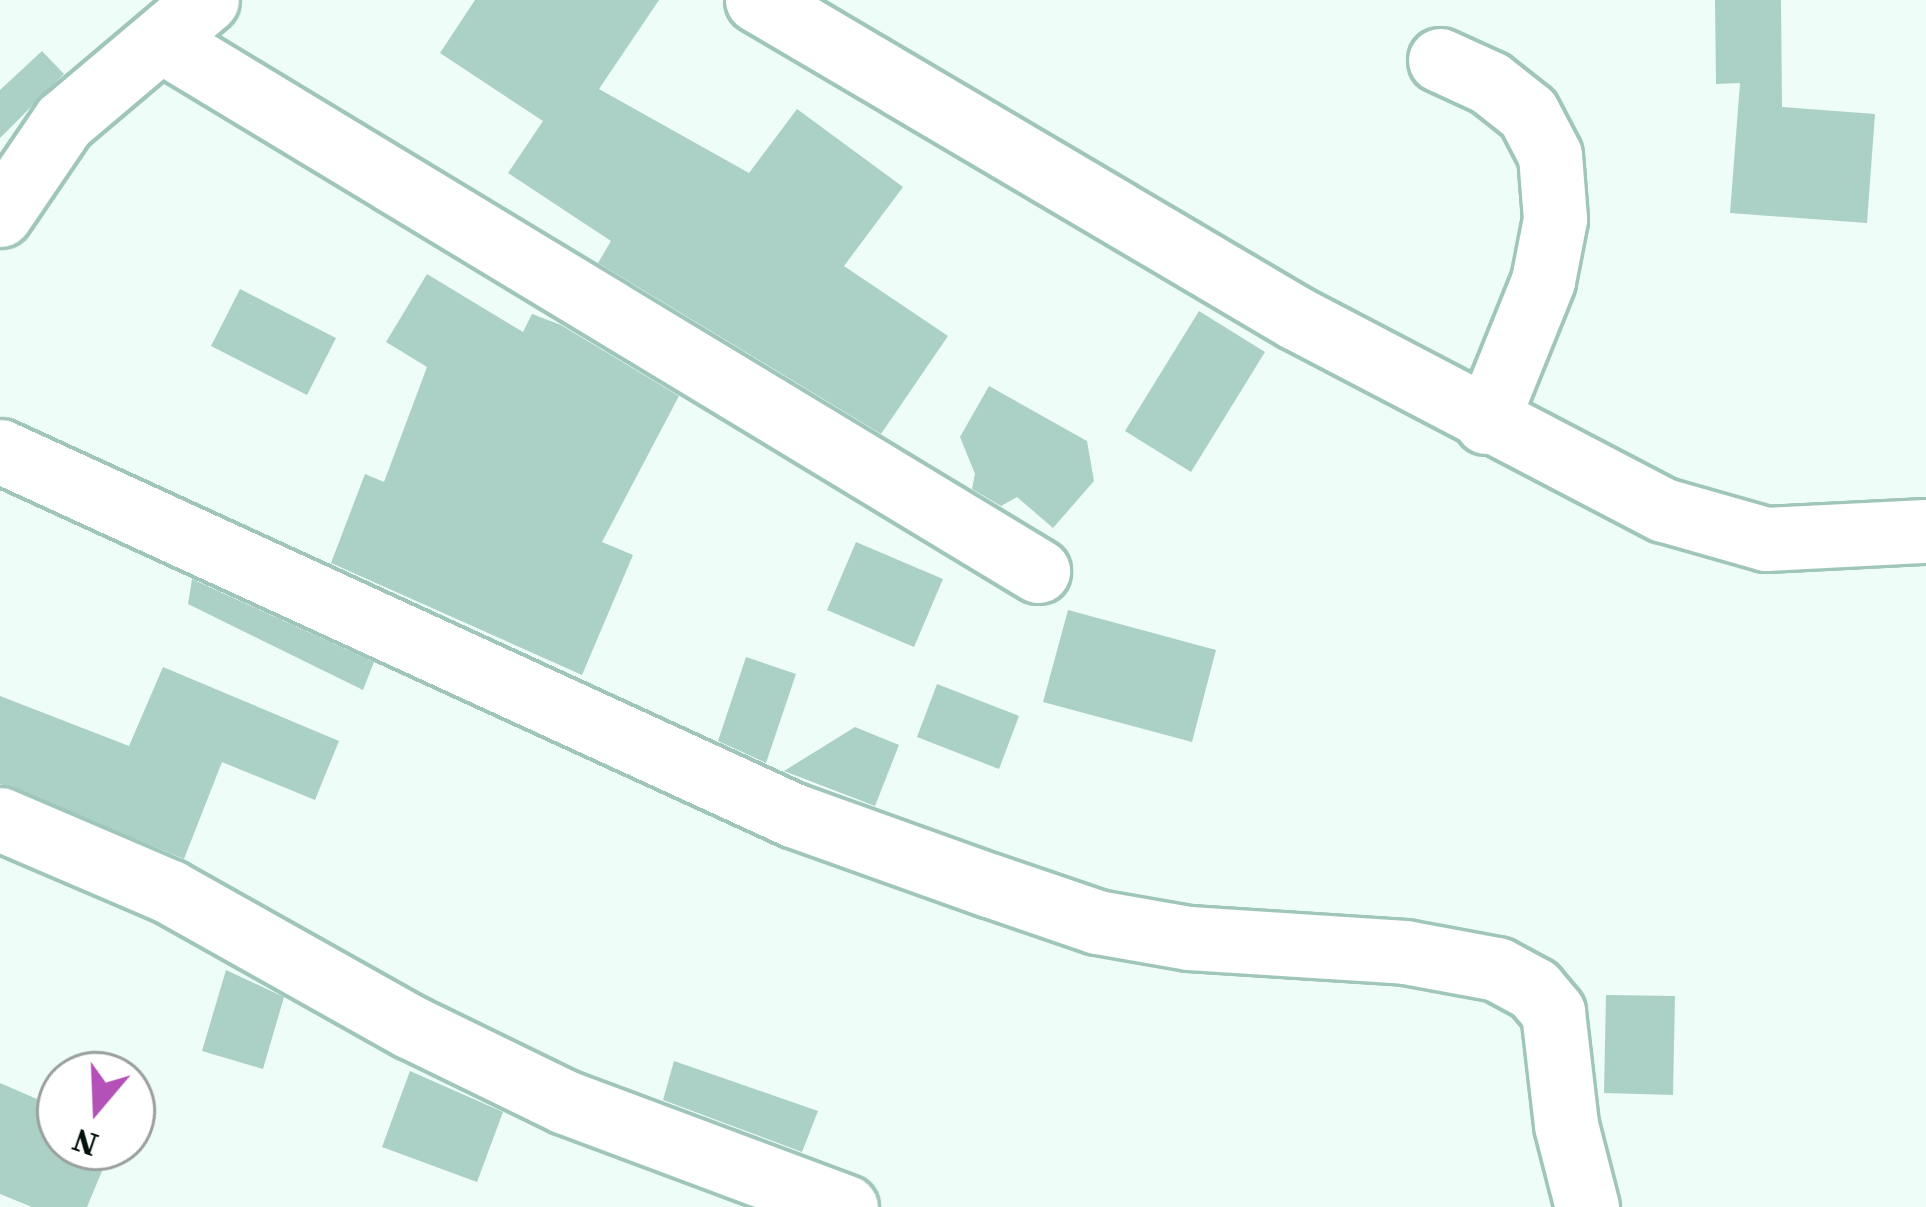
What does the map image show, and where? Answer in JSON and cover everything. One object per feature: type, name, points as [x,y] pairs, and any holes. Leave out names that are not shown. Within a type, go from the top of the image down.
[{"type":"street","points":[[758,0],[1235,284],[1486,422],[1728,532],[1766,539],[1926,531]]},
{"type":"street","points":[[0,215],[64,121],[184,21],[1038,571]]},
{"type":"street","points":[[1440,60],[1490,83],[1528,113],[1550,155],[1555,219],[1543,281],[1486,422]]},
{"type":"street","points":[[0,451],[793,815],[988,886],[1097,922],[1189,938],[1405,952],[1497,969],[1534,989],[1553,1012],[1586,1207]]},
{"type":"street","points":[[0,819],[170,892],[411,1027],[764,1195],[846,1207]]},
{"type":"building","points":[[475,0],[659,0],[599,89],[749,173],[797,109],[903,187],[844,266],[948,336],[881,434],[598,263],[611,241],[508,173],[543,121],[440,53]]},
{"type":"building","points":[[1715,0],[1781,0],[1782,107],[1875,114],[1867,223],[1730,213],[1740,83],[1716,84]]},
{"type":"building","points":[[42,51],[64,74],[0,138],[0,90]]},
{"type":"building","points":[[427,274],[523,332],[532,314],[561,325],[679,396],[602,542],[633,555],[582,675],[331,563],[365,474],[384,482],[427,367],[386,342]]},
{"type":"building","points":[[240,289],[336,338],[307,395],[211,346]]},
{"type":"building","points":[[1199,311],[1265,352],[1191,472],[1125,431]]},
{"type":"building","points":[[989,386],[1087,441],[1094,481],[1053,528],[1017,497],[1001,506],[972,489],[975,474],[960,437]]},
{"type":"building","points":[[856,542],[943,579],[914,647],[827,610]]},
{"type":"building","points":[[192,579],[374,662],[363,690],[188,604]]},
{"type":"building","points":[[1068,610],[1216,650],[1192,742],[1043,702]]},
{"type":"building","points":[[746,657],[796,674],[766,763],[718,741]]},
{"type":"building","points":[[163,667],[339,741],[315,800],[222,762],[184,859],[0,784],[0,696],[129,746]]},
{"type":"building","points":[[937,684],[1019,716],[999,769],[917,737]]},
{"type":"building","points":[[855,727],[899,745],[875,806],[784,771]]},
{"type":"building","points":[[226,970],[284,997],[263,1069],[202,1051]]},
{"type":"building","points":[[1606,995],[1675,996],[1673,1095],[1604,1093]]},
{"type":"building","points":[[674,1061],[818,1111],[802,1152],[663,1100]]},
{"type":"building","points":[[410,1071],[503,1112],[477,1182],[382,1147]]},
{"type":"building","points":[[0,1083],[36,1099],[36,1171],[102,1171],[87,1207],[32,1207],[0,1194]]}]
